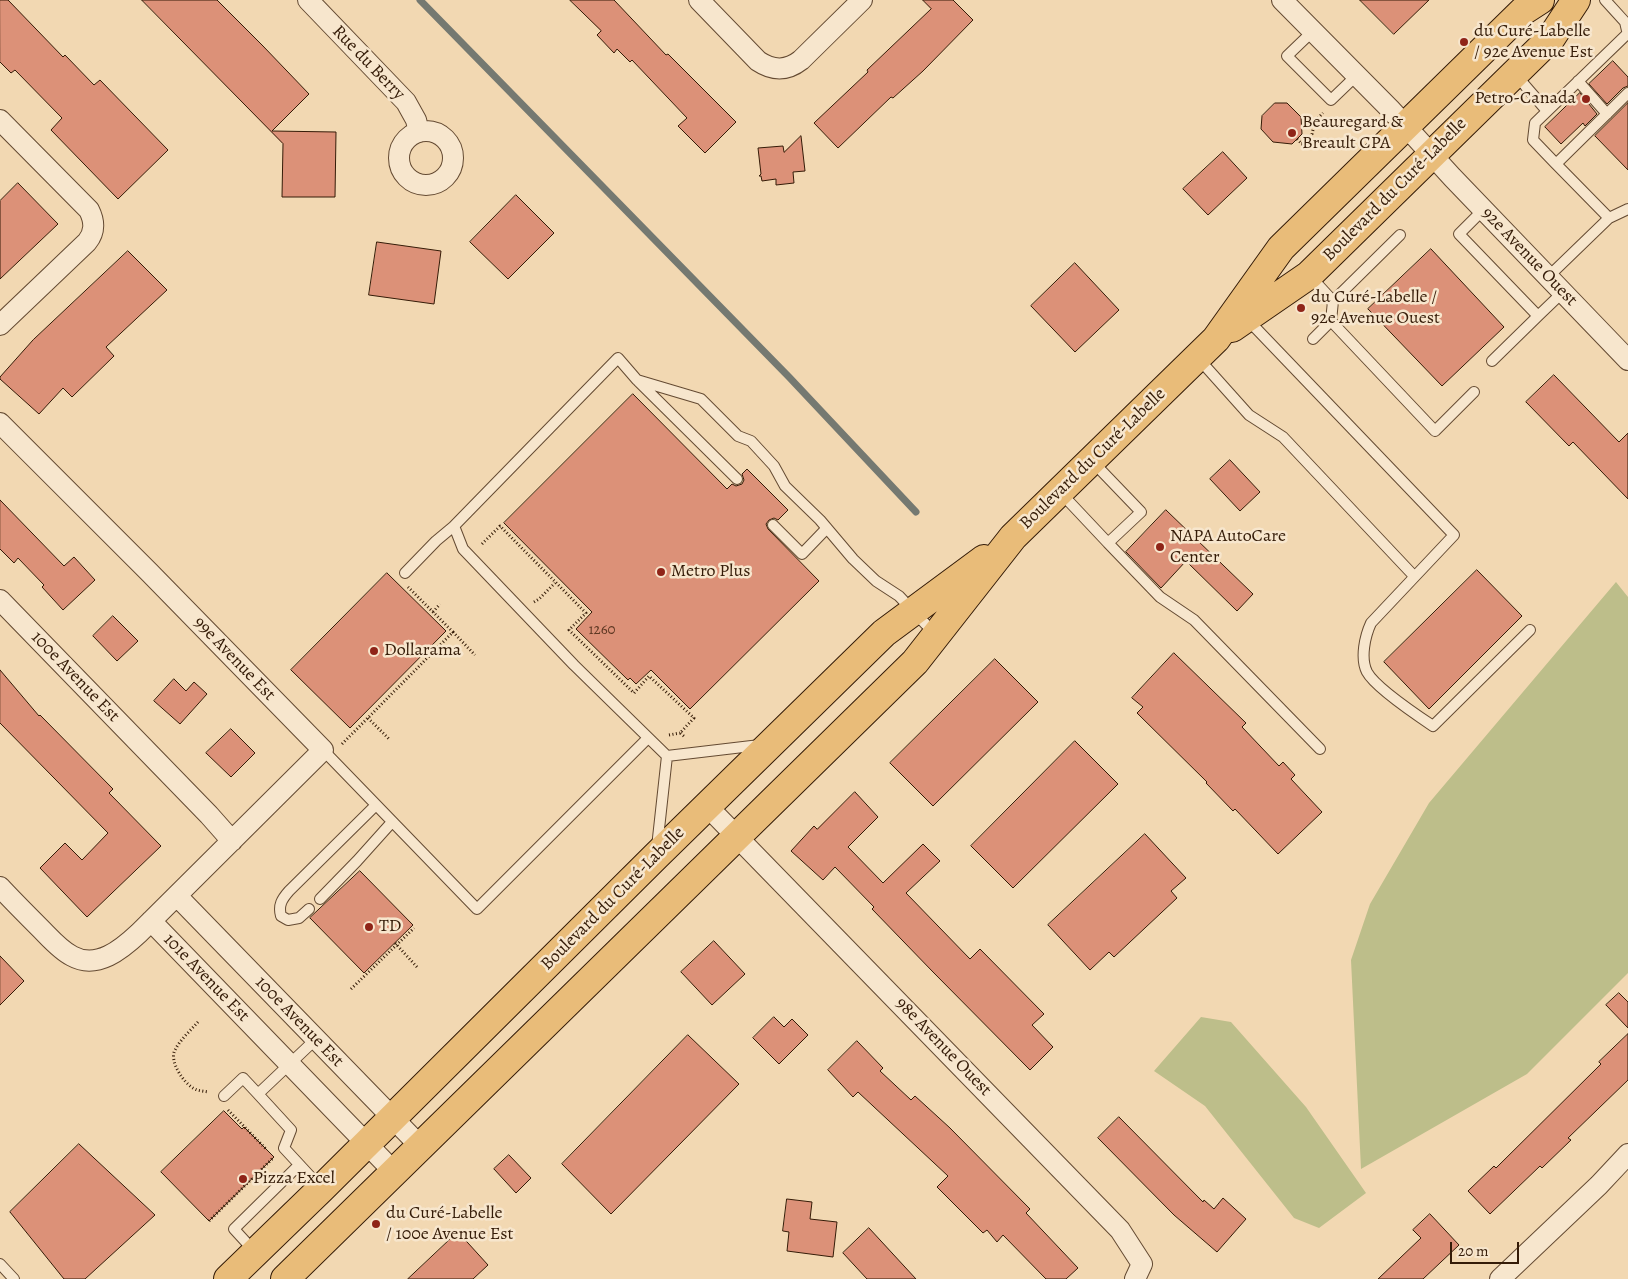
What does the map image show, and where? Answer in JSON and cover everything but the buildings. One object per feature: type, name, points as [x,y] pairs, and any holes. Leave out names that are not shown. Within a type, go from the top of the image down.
[{"type":"main road","name":"Boulevard du Curé-Labelle","points":[[1242,314],[1281,248],[1523,11],[1540,0]]},
{"type":"main road","name":"Boulevard du Curé-Labelle","points":[[228,1279],[884,633],[1013,537],[1242,314],[1309,275],[1551,38],[1576,0]]},
{"type":"main road","name":"Boulevard du Curé-Labelle","points":[[285,1279],[915,662],[1013,537]]},
{"type":"street","name":"Rue du Berry","points":[[308,0],[406,102],[416,120],[419,132]]},
{"type":"street","points":[[699,0],[758,60],[771,68],[783,69],[801,60],[862,0]]},
{"type":"street","name":"92e Avenue Ouest","points":[[1282,0],[1357,75],[1483,210],[1628,360]]},
{"type":"street","points":[[0,120],[89,210],[94,226],[91,237],[87,242],[0,326]]},
{"type":"street","name":"99e Avenue Est","points":[[0,423],[156,579],[331,748]]},
{"type":"street","name":"100e Avenue Est","points":[[0,600],[232,841]]},
{"type":"street","points":[[151,922],[232,841],[331,748]]},
{"type":"street","name":"98e Avenue Ouest","points":[[707,806],[1096,1203],[1120,1230],[1138,1272]]},
{"type":"street","name":"101e Avenue Est","points":[[0,887],[51,940],[62,949],[84,960],[101,959],[113,954],[130,942],[151,922],[395,1173]]},
{"type":"street","name":"100e Avenue Est","points":[[177,896],[421,1147]]},
{"type":"street","points":[[1500,1279],[1599,1185],[1628,1154]]},
{"type":"lane","points":[[1604,0],[1625,22],[1628,34],[1535,123],[1533,140],[1609,218]]},
{"type":"lane","points":[[1313,31],[1287,56],[1331,100],[1357,75]]},
{"type":"lane","points":[[1514,74],[1547,111]]},
{"type":"lane","points":[[1578,81],[1607,114]]},
{"type":"lane","points":[[1556,164],[1628,93]]},
{"type":"lane","points":[[1548,277],[1609,218],[1628,209]]},
{"type":"lane","points":[[1483,210],[1459,234],[1538,316]]},
{"type":"lane","points":[[1314,339],[1331,321],[1333,300],[1400,234]]},
{"type":"lane","points":[[1309,275],[1333,300]]},
{"type":"lane","points":[[1492,360],[1563,292]]},
{"type":"lane","points":[[1242,314],[1454,535],[1371,623],[1366,633],[1365,660],[1367,672],[1375,682],[1433,726],[1530,630]]},
{"type":"lane","points":[[1331,321],[1435,431],[1474,392]]},
{"type":"lane","points":[[1207,348],[1249,415],[1283,437],[1414,576]]},
{"type":"lane","points":[[405,573],[436,541],[454,526],[618,358],[637,380],[736,479]]},
{"type":"lane","points":[[637,380],[701,399],[738,436],[751,441],[774,466],[785,486],[827,528],[853,559],[872,578],[899,596],[936,635]]},
{"type":"lane","points":[[1092,460],[1141,512],[1108,543]]},
{"type":"lane","points":[[1060,492],[1160,597],[1194,620],[1320,750]]},
{"type":"lane","points":[[773,525],[802,554],[827,528]]},
{"type":"lane","points":[[454,526],[463,549],[467,554],[667,756]]},
{"type":"lane","points":[[331,748],[376,805],[477,909],[648,738]]},
{"type":"lane","points":[[667,756],[771,744]]},
{"type":"lane","points":[[656,856],[667,756]]},
{"type":"lane","points":[[309,909],[299,918],[288,920],[281,916],[280,906],[289,891],[376,805]]},
{"type":"lane","points":[[320,899],[392,822]]},
{"type":"lane","points":[[258,1094],[316,1039]]},
{"type":"lane","points":[[224,1096],[243,1078],[291,1130],[284,1148],[322,1188]]},
{"type":"lane","points":[[255,1252],[234,1229],[299,1165]]},
{"type":"lane","points":[[0,1264],[14,1279]]},
{"type":"path","points":[[1297,139],[1302,144],[1312,134],[1315,121]]},
{"type":"path","points":[[483,542],[500,526],[586,614],[569,630],[634,693],[649,676],[694,718],[680,733],[688,740]]},
{"type":"path","points":[[520,609],[539,599],[555,583]]},
{"type":"path","points":[[407,585],[475,654]]},
{"type":"path","points":[[433,612],[440,604]]},
{"type":"path","points":[[331,748],[368,718],[453,632]]},
{"type":"path","points":[[424,653],[428,657]]},
{"type":"path","points":[[613,673],[617,669]]},
{"type":"path","points":[[368,718],[390,740]]},
{"type":"path","points":[[351,989],[395,944],[414,928]]},
{"type":"path","points":[[395,944],[417,967]]},
{"type":"path","points":[[198,1022],[174,1052],[174,1061],[185,1081],[195,1090],[224,1096]]},
{"type":"path","points":[[209,1221],[274,1157],[227,1109]]},
{"type":"green space","points":[[1616,582],[1628,597],[1628,973],[1527,1074],[1361,1169],[1351,960],[1370,904],[1429,803]]},
{"type":"green space","points":[[1201,1017],[1231,1022],[1306,1107],[1366,1193],[1319,1228],[1294,1218],[1205,1106],[1154,1071]]},
{"type":"waterway","points":[[420,0],[789,377],[916,512]]},
{"type":"place","name":"du Curé-Labelle / 92e Avenue Est","points":[[1464,42]]},
{"type":"place","name":"Petro-Canada","points":[[1586,99]]},
{"type":"place","name":"Beauregard & Breault CPA","points":[[1292,133]]},
{"type":"place","name":"du Curé-Labelle / 92e Avenue Ouest","points":[[1301,308]]},
{"type":"place","name":"NAPA AutoCare Center","points":[[1160,547]]},
{"type":"place","name":"Metro Plus","points":[[661,572]]},
{"type":"place","name":"Dollarama","points":[[374,651]]},
{"type":"place","name":"TD","points":[[369,927]]},
{"type":"place","name":"Pizza Excel","points":[[243,1179]]},
{"type":"place","name":"du Curé-Labelle / 100e Avenue Est","points":[[376,1224]]}]
